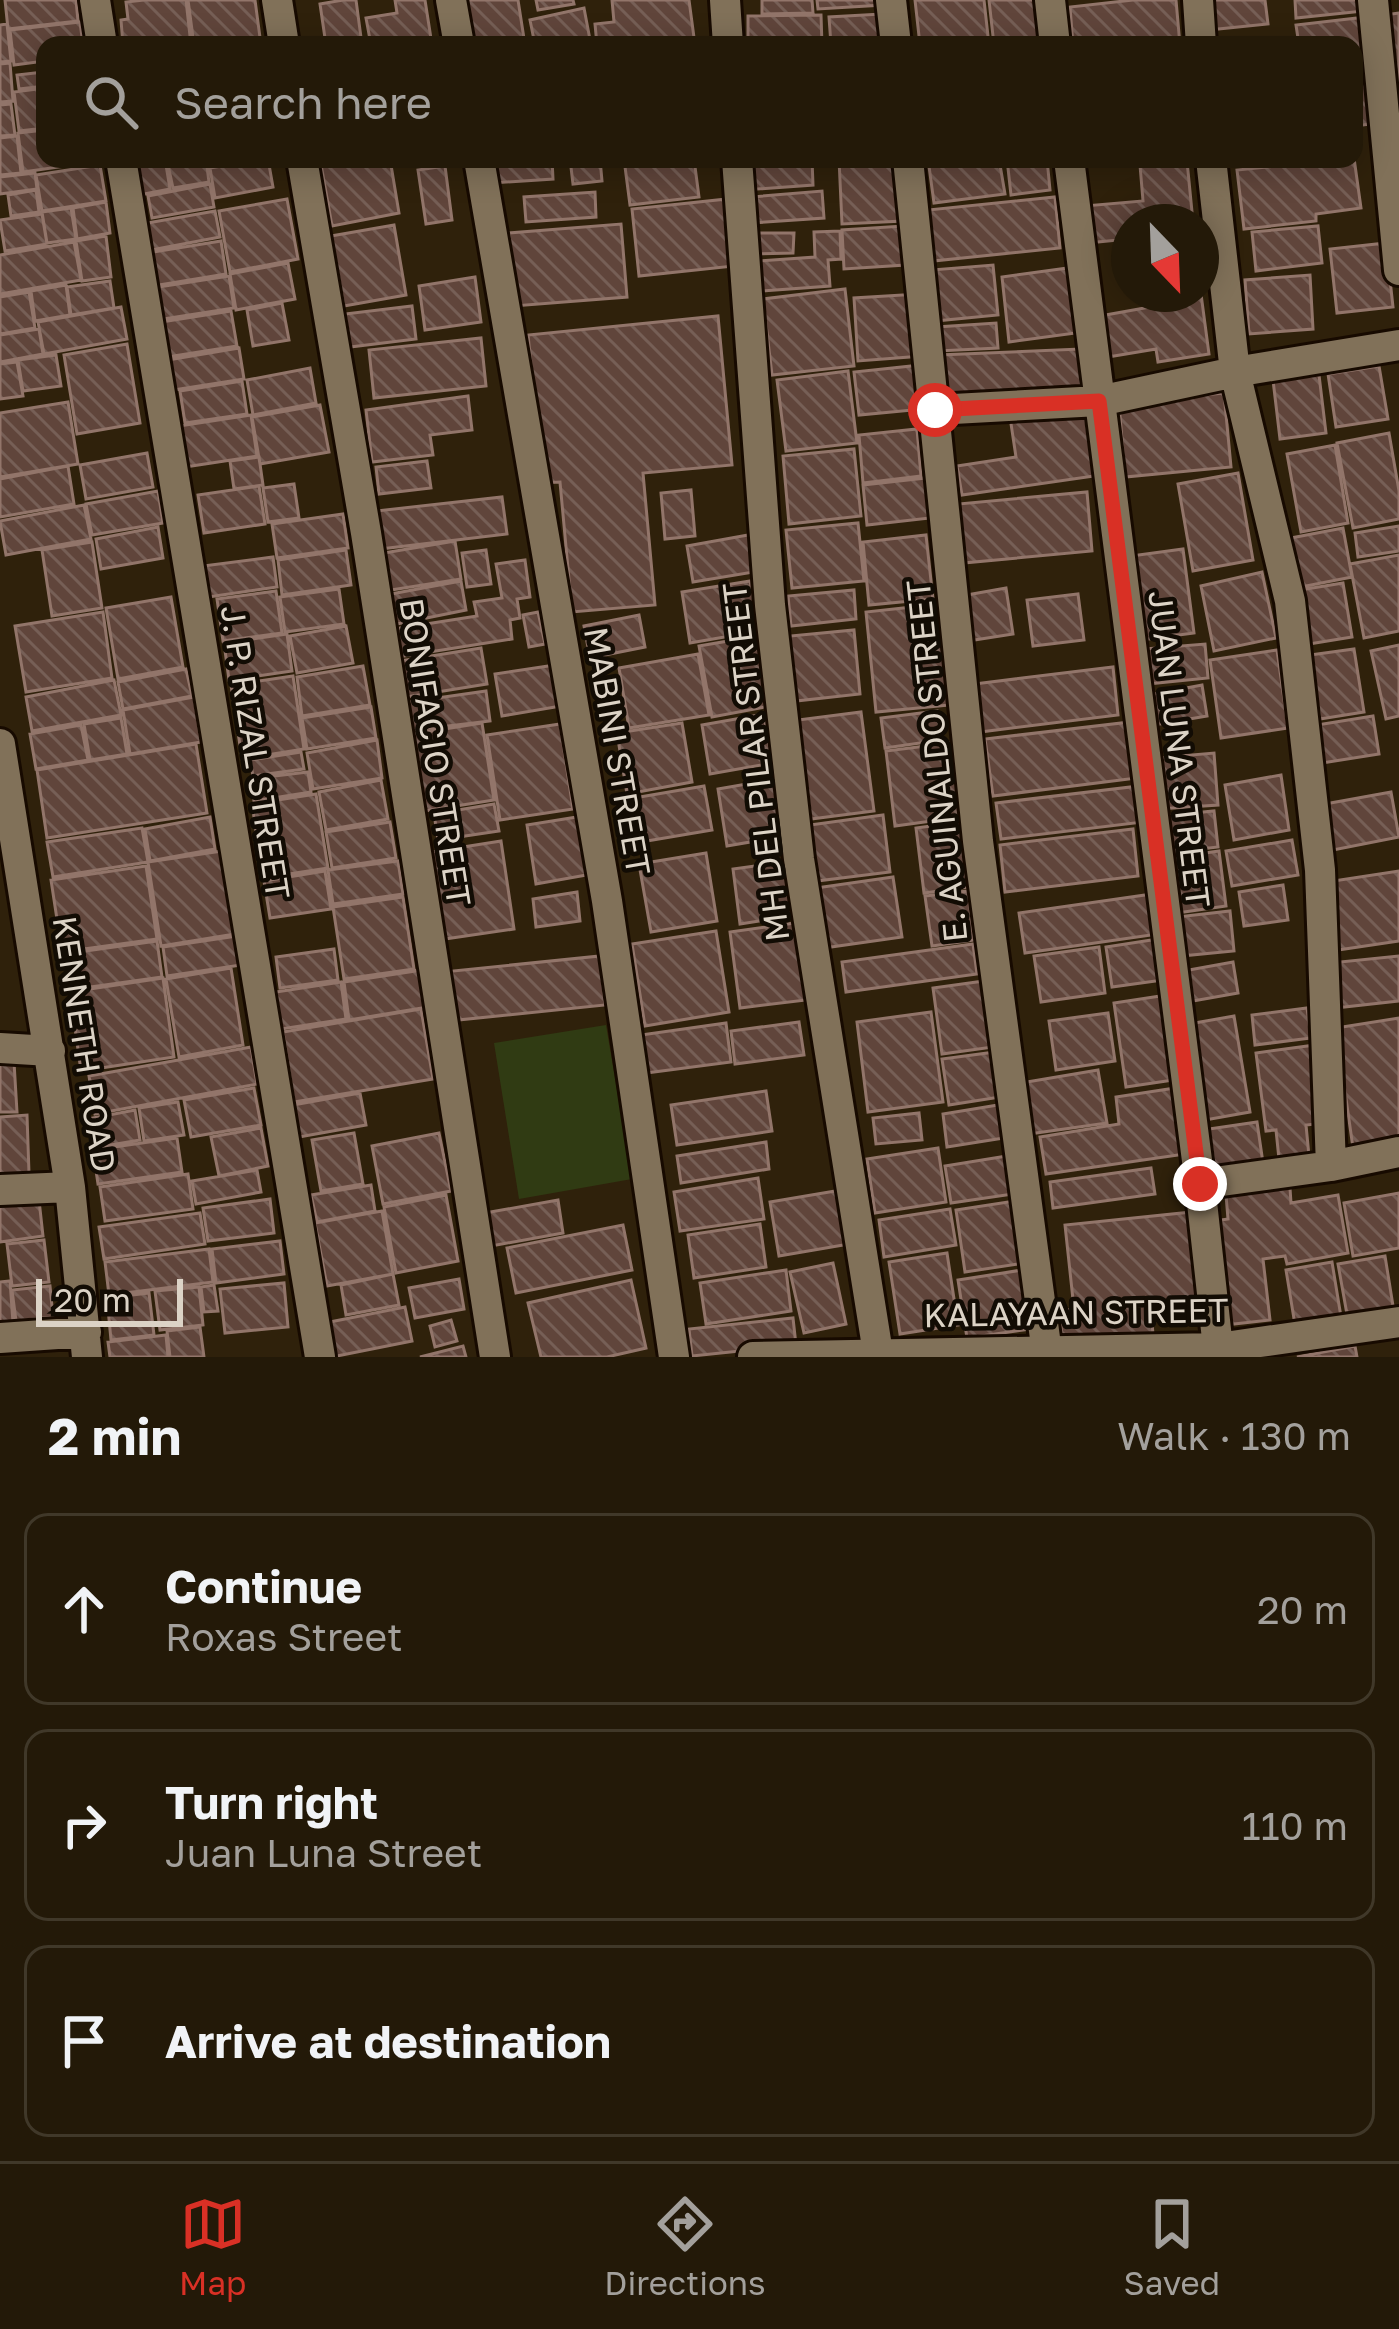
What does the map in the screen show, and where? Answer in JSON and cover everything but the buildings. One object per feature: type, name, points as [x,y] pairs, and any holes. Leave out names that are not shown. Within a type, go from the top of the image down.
[{"type":"street","points":[[94,0],[100,36]]},
{"type":"street","points":[[277,0],[283,36]]},
{"type":"street","points":[[451,0],[457,36]]},
{"type":"street","points":[[724,0],[727,36]]},
{"type":"street","points":[[891,0],[895,36]]},
{"type":"street","points":[[1050,0],[1054,36]]},
{"type":"street","points":[[1198,0],[1201,36]]},
{"type":"street","points":[[1373,0],[1399,270]]},
{"type":"street","name":"J. P. RIZAL STREET","points":[[122,168],[320,1357]]},
{"type":"street","name":"BONIFACIO STREET","points":[[304,168],[495,1357]]},
{"type":"street","name":"MABINI STREET","points":[[481,168],[607,901],[674,1357]]},
{"type":"street","name":"MH DEL PILAR STREET","points":[[737,168],[770,605],[860,1354]]},
{"type":"street","name":"E. AGUINALDO STREET","points":[[909,168],[978,841],[1047,1353]]},
{"type":"street","name":"JUAN LUNA STREET","points":[[1070,168],[1218,1348]]},
{"type":"street","points":[[1212,168],[1235,372],[1291,601],[1320,871],[1330,1166]]},
{"type":"street","points":[[935,410],[1099,401],[1399,345]]},
{"type":"street","name":"KENNETH ROAD","points":[[0,744],[12,887],[50,1051],[86,1344]]},
{"type":"street","points":[[0,1048],[50,1051]]},
{"type":"street","points":[[1200,1184],[1399,1153]]},
{"type":"street","points":[[0,1190],[70,1187]]},
{"type":"street","name":"KALAYAAN STREET","points":[[753,1357],[1218,1348],[1399,1322]]},
{"type":"street","points":[[0,1338],[86,1344]]},
{"type":"green space","points":[[606,1025],[632,1179],[519,1199],[494,1043]]},
{"type":"route","points":[[935,410],[1099,401],[1200,1184]]}]
